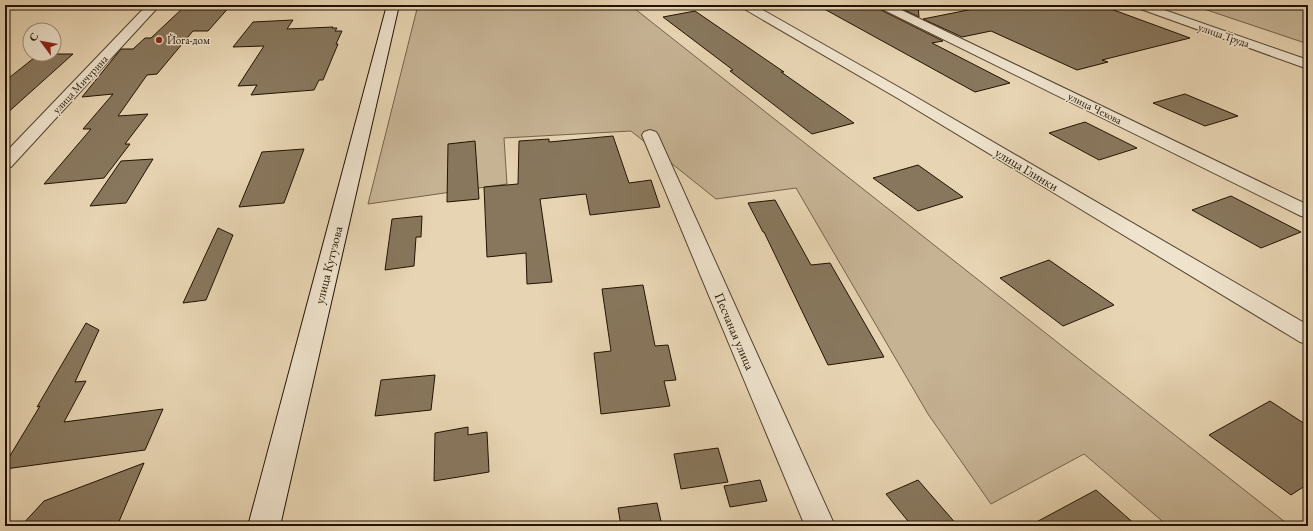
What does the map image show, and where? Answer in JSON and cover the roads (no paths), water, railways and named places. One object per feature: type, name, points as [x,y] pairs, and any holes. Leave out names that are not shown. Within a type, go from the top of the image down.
[{"type":"main road","name":"улица Кутузова","points":[[264,526],[393,5]]},
{"type":"street","name":"улица Мичурина","points":[[5,163],[154,5]]},
{"type":"street","name":"улица Глинки","points":[[744,5],[904,96],[1308,336]]},
{"type":"street","name":"улица Чехова","points":[[882,5],[1308,212]]},
{"type":"street","name":"улица Труда","points":[[1139,5],[1308,64]]},
{"type":"street","name":"Песчаная улица","points":[[650,135],[820,526]]},
{"type":"place","name":"Йога-дом","points":[[159,40]]}]
